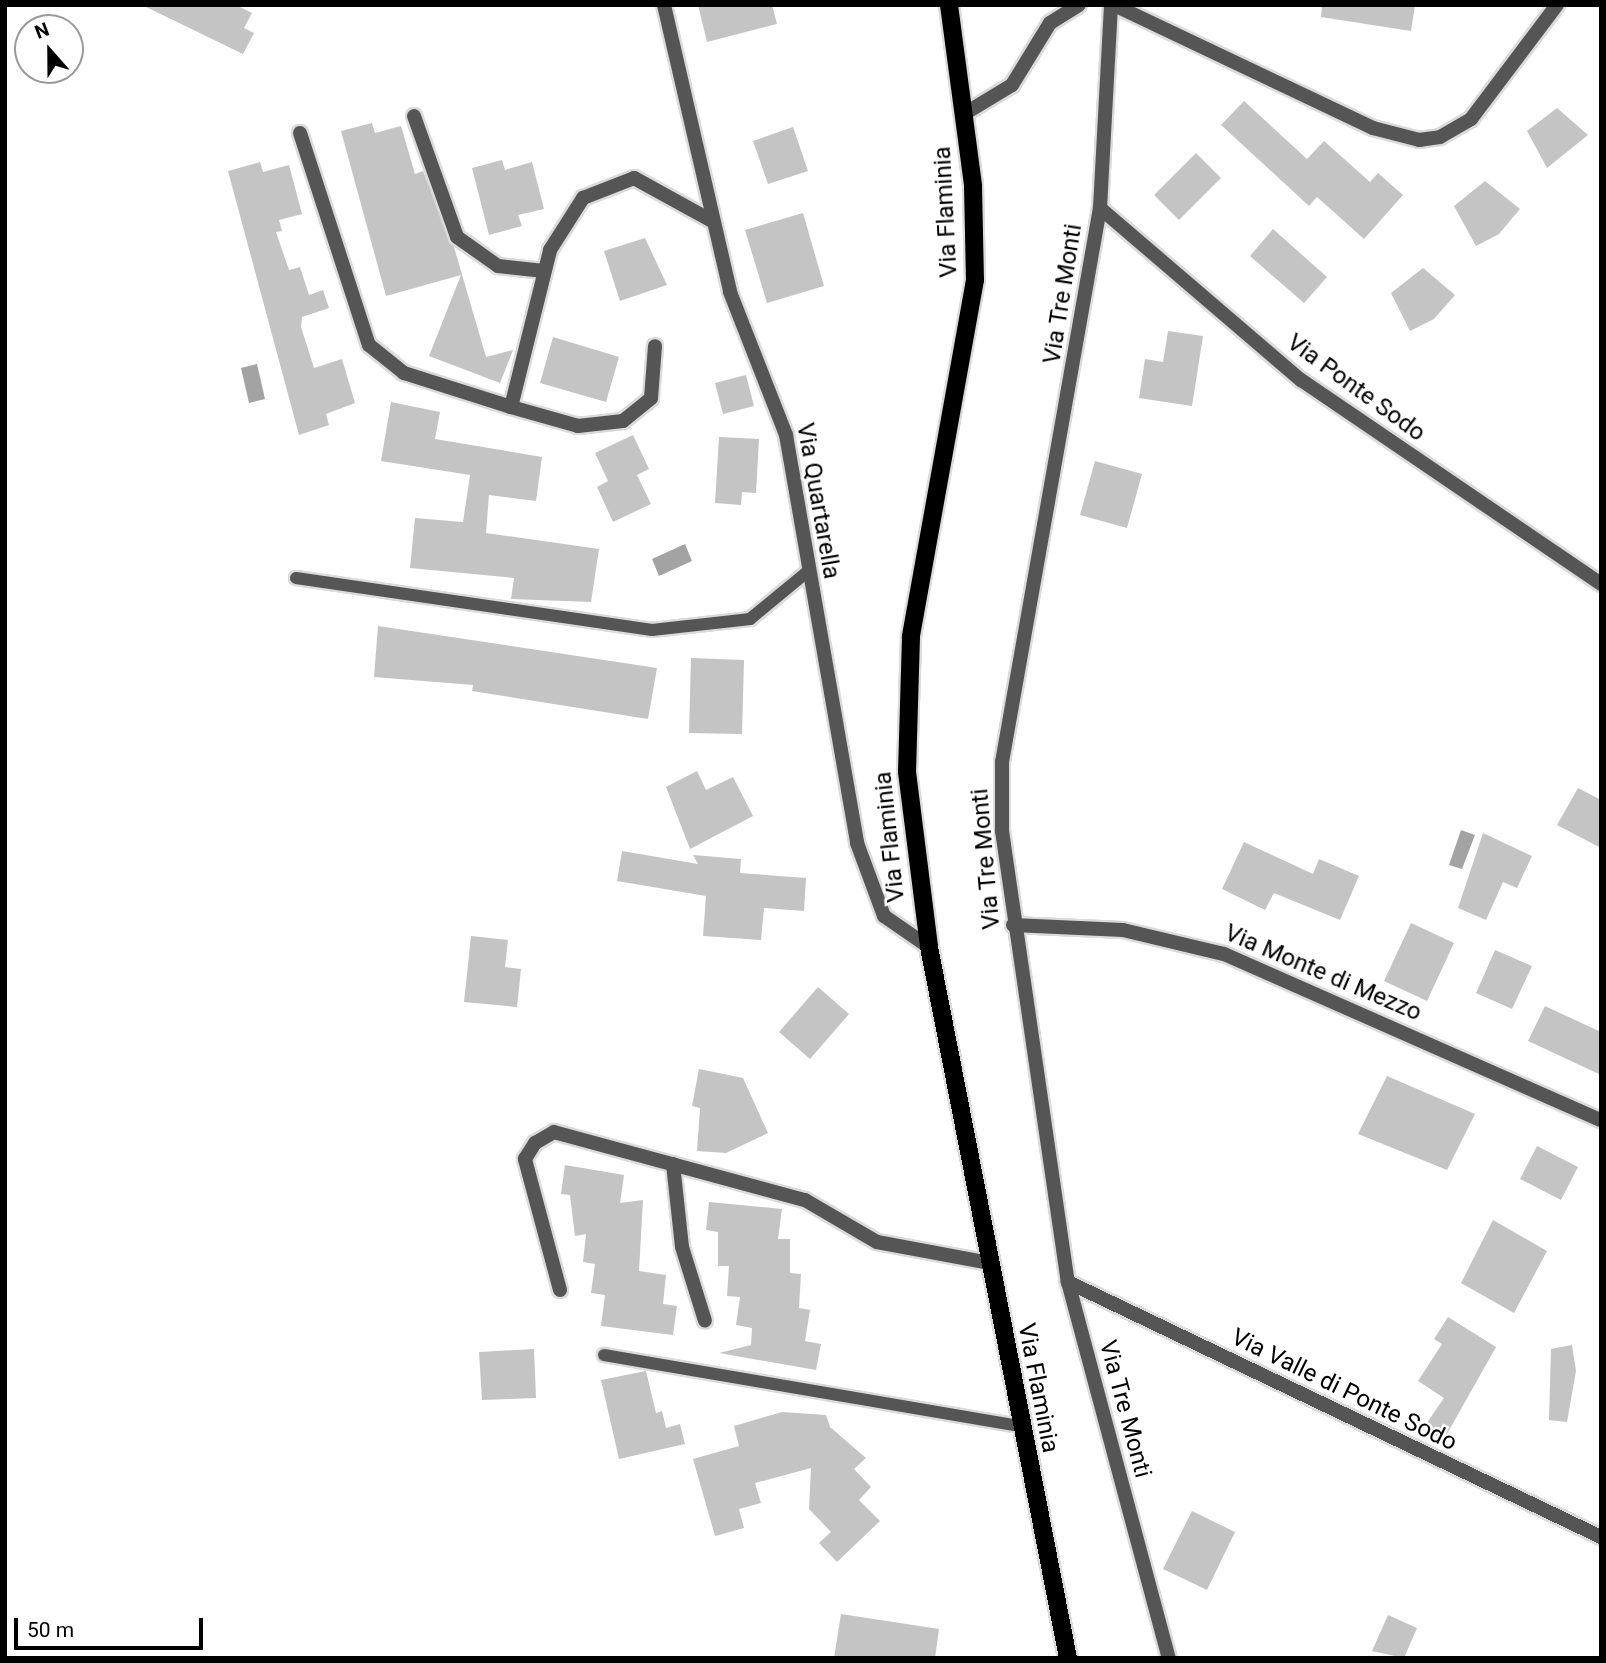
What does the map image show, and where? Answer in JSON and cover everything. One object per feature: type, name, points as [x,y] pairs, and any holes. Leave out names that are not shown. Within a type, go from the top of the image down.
[{"type":"main road","name":"Via Flaminia","points":[[949,5],[964,114],[975,280],[915,612],[907,711],[915,866],[1020,1426],[1068,1658]]},
{"type":"street","name":"Via Quartarella","points":[[664,5],[739,319],[782,422],[807,572],[865,868],[889,923],[929,947]]},
{"type":"street","points":[[964,114],[1012,85],[1050,23],[1079,5]]},
{"type":"street","points":[[1113,5],[1373,128],[1419,141],[1440,137],[1471,119],[1557,5]]},
{"type":"street","name":"Via Tre Monti","points":[[1113,5],[1100,208],[1002,762],[1002,831],[1013,925],[1068,1282],[1168,1658]]},
{"type":"street","points":[[414,116],[457,237],[498,266],[544,271]]},
{"type":"street","points":[[300,133],[369,345],[404,373],[578,426],[624,421],[651,398],[655,346]]},
{"type":"street","points":[[511,407],[544,271],[569,212],[621,178],[640,180],[714,222]]},
{"type":"street","name":"Via Ponte Sodo","points":[[1100,208],[1301,380],[1601,584]]},
{"type":"street","name":"Via Monte di Mezzo","points":[[1013,925],[1123,930],[1214,951],[1601,1120]]},
{"type":"street","points":[[560,1290],[525,1159],[535,1143],[554,1132],[806,1200],[877,1242],[989,1263]]},
{"type":"street","points":[[673,1164],[682,1247],[705,1321]]},
{"type":"street","name":"Via Valle di Ponte Sodo","points":[[1068,1282],[1601,1537]]},
{"type":"lane","points":[[296,578],[652,630],[750,619],[807,572]]},
{"type":"lane","points":[[604,1355],[1020,1426]]},
{"type":"shaded area","points":[[257,364],[265,399],[249,403],[241,368]]},
{"type":"shaded area","points":[[685,544],[692,561],[659,576],[652,559]]},
{"type":"shaded area","points":[[1461,830],[1475,835],[1462,869],[1449,865]]},
{"type":"building","points":[[142,5],[236,5],[252,13],[244,28],[254,33],[243,54]]},
{"type":"building","points":[[698,5],[772,5],[777,24],[707,42]]},
{"type":"building","points":[[1322,5],[1415,5],[1411,31],[1321,17]]},
{"type":"building","points":[[1244,101],[1307,159],[1324,141],[1370,182],[1378,173],[1403,195],[1364,239],[1317,197],[1309,206],[1221,125]]},
{"type":"building","points":[[1557,108],[1588,135],[1547,168],[1527,131]]},
{"type":"building","points":[[372,123],[375,133],[401,126],[415,174],[423,171],[454,247],[486,357],[513,350],[500,383],[429,356],[461,275],[386,296],[341,131]]},
{"type":"building","points":[[793,127],[808,171],[768,184],[753,141]]},
{"type":"building","points":[[1196,153],[1221,178],[1179,220],[1154,195]]},
{"type":"building","points":[[502,160],[505,170],[532,162],[544,209],[518,215],[522,226],[489,235],[472,168]]},
{"type":"building","points":[[260,162],[263,172],[289,165],[302,214],[279,220],[282,231],[276,232],[289,270],[300,267],[309,295],[323,290],[329,308],[302,317],[301,327],[314,368],[342,359],[355,403],[326,414],[329,425],[299,435],[228,171]]},
{"type":"building","points":[[1485,181],[1520,209],[1499,234],[1476,246],[1454,206]]},
{"type":"building","points":[[803,213],[824,286],[767,303],[745,230]]},
{"type":"building","points":[[1273,229],[1327,277],[1304,303],[1250,256]]},
{"type":"building","points":[[645,238],[667,285],[620,301],[604,251]]},
{"type":"building","points":[[1423,268],[1455,295],[1434,319],[1410,331],[1391,293]]},
{"type":"building","points":[[1168,331],[1203,336],[1192,406],[1139,398],[1145,359],[1163,362]]},
{"type":"building","points":[[553,337],[619,357],[606,402],[540,383]]},
{"type":"building","points":[[746,375],[754,406],[723,414],[715,383]]},
{"type":"building","points":[[391,402],[440,412],[435,439],[542,457],[536,501],[489,495],[486,533],[599,549],[591,602],[511,599],[514,578],[410,568],[415,518],[463,522],[470,475],[381,461]]},
{"type":"building","points":[[633,435],[649,469],[637,475],[651,504],[613,522],[597,487],[608,481],[595,453]]},
{"type":"building","points":[[719,437],[759,439],[756,493],[742,492],[741,505],[715,503]]},
{"type":"building","points":[[1095,461],[1142,474],[1127,528],[1080,515]]},
{"type":"building","points":[[378,626],[657,668],[648,719],[472,691],[473,685],[374,677]]},
{"type":"building","points":[[691,658],[744,660],[742,734],[689,733]]},
{"type":"building","points":[[697,771],[706,790],[733,777],[753,816],[690,849],[666,787]]},
{"type":"building","points":[[1578,788],[1601,800],[1601,848],[1557,825]]},
{"type":"building","points":[[1483,833],[1532,856],[1517,888],[1503,882],[1486,920],[1458,908]]},
{"type":"building","points":[[1244,842],[1313,874],[1319,859],[1359,876],[1340,920],[1274,893],[1265,910],[1222,889]]},
{"type":"building","points":[[622,851],[698,864],[693,855],[741,859],[740,873],[806,878],[804,911],[764,908],[761,940],[703,936],[706,896],[617,881]]},
{"type":"building","points":[[1411,923],[1454,943],[1427,1001],[1384,981]]},
{"type":"building","points":[[471,936],[508,940],[505,967],[521,969],[517,1007],[464,1002]]},
{"type":"building","points":[[1495,950],[1532,966],[1512,1009],[1476,993]]},
{"type":"building","points":[[818,987],[849,1014],[810,1059],[779,1032]]},
{"type":"building","points":[[1545,1006],[1601,1032],[1601,1075],[1528,1041]]},
{"type":"building","points":[[699,1069],[743,1078],[768,1133],[726,1153],[697,1151],[700,1108],[692,1106]]},
{"type":"building","points":[[1387,1076],[1475,1114],[1447,1170],[1358,1134]]},
{"type":"building","points":[[1537,1146],[1578,1167],[1561,1200],[1520,1179]]},
{"type":"building","points":[[565,1165],[624,1175],[620,1203],[643,1200],[639,1271],[666,1275],[663,1304],[677,1306],[673,1335],[601,1326],[605,1295],[591,1293],[595,1264],[583,1262],[586,1234],[575,1236],[570,1195],[561,1194]]},
{"type":"building","points":[[709,1202],[782,1209],[778,1239],[790,1239],[790,1273],[801,1274],[799,1308],[810,1310],[805,1341],[821,1344],[816,1370],[719,1353],[751,1345],[752,1328],[736,1325],[740,1297],[727,1296],[729,1266],[718,1266],[718,1232],[706,1230]]},
{"type":"building","points":[[1493,1220],[1547,1251],[1514,1313],[1461,1283]]},
{"type":"building","points":[[1448,1317],[1496,1347],[1443,1441],[1424,1427],[1444,1398],[1418,1381],[1442,1344],[1434,1339]]},
{"type":"building","points":[[1572,1345],[1576,1371],[1567,1422],[1549,1420],[1551,1349]]},
{"type":"building","points":[[534,1349],[536,1398],[482,1400],[479,1352]]},
{"type":"building","points":[[646,1371],[656,1413],[662,1411],[666,1428],[680,1424],[685,1444],[619,1459],[601,1380]]},
{"type":"building","points":[[782,1412],[826,1415],[830,1427],[866,1458],[854,1469],[871,1487],[859,1500],[880,1521],[837,1562],[819,1543],[831,1532],[809,1509],[811,1468],[755,1483],[761,1503],[739,1509],[744,1528],[715,1536],[693,1459],[739,1446],[734,1426]]},
{"type":"building","points":[[1192,1511],[1235,1532],[1207,1590],[1163,1569]]},
{"type":"building","points":[[841,1614],[939,1629],[935,1658],[834,1658]]},
{"type":"building","points":[[1388,1615],[1417,1628],[1404,1658],[1372,1651]]}]
